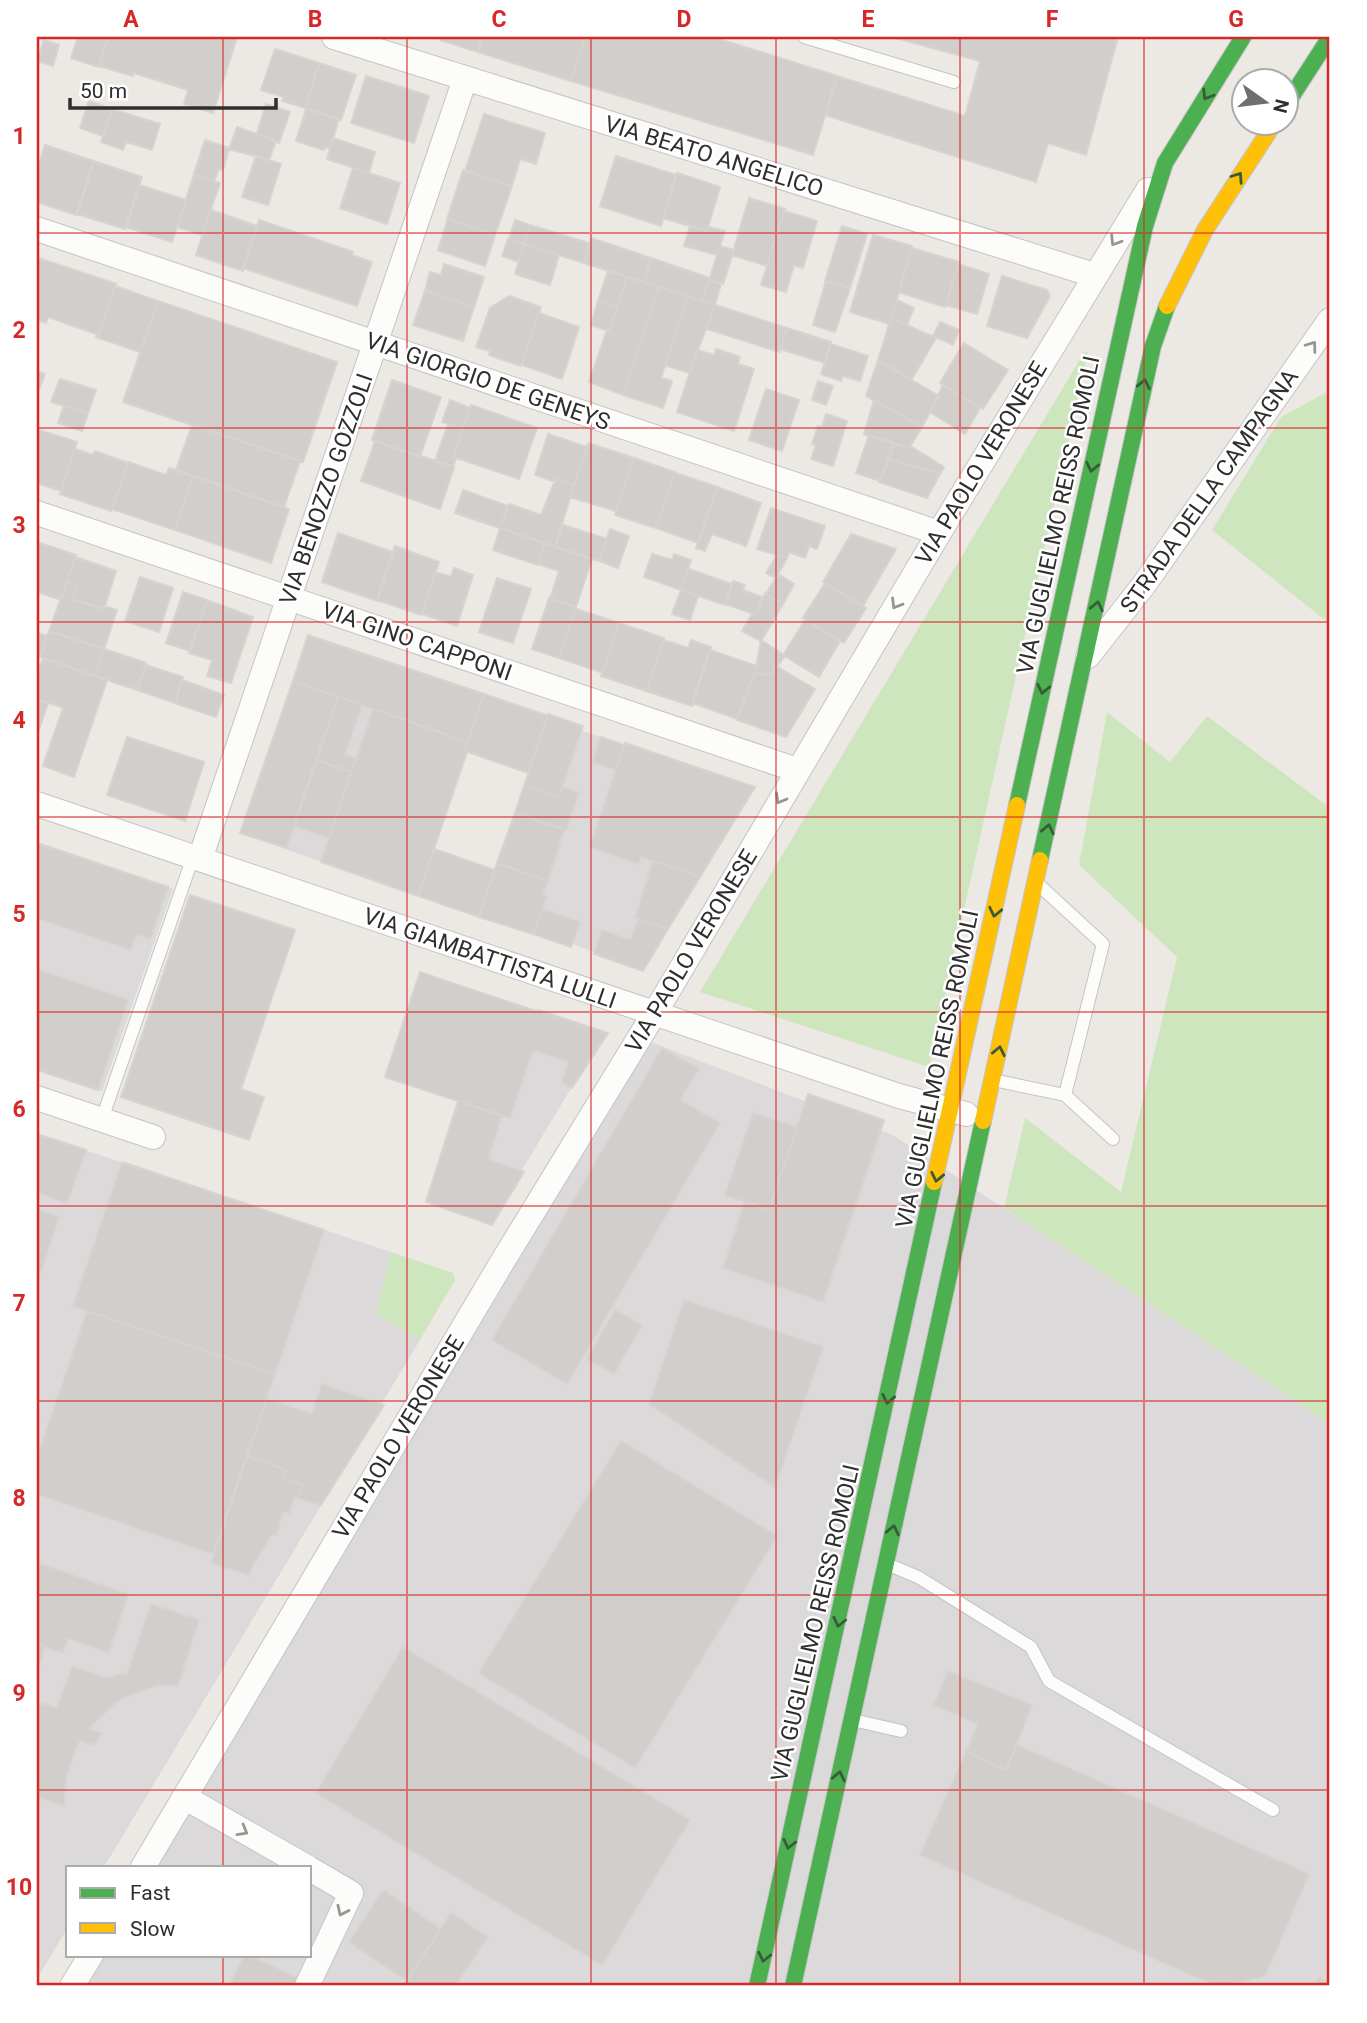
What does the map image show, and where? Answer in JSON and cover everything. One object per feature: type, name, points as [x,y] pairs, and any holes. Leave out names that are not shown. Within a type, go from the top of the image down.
[{"type":"main road","name":"VIA PAOLO VERONESE","points":[[1165,163],[1243,37]]},
{"type":"main road","points":[[1300,83],[1330,37]]},
{"type":"main road","name":"VIA GUGLIELMO REISS ROMOLI","points":[[757,1986],[835,1716],[870,1558],[985,1118],[1161,317],[1171,290],[1202,232],[1266,136]]},
{"type":"main road","name":"VIA GUGLIELMO REISS ROMOLI","points":[[793,1986],[835,1716],[870,1558],[951,1111],[1145,226],[1165,163]]},
{"type":"street","name":"VIA BEATO ANGELICO","points":[[334,37],[1094,275]]},
{"type":"street","name":"VIA BENOZZO GOZZOLI","points":[[197,858],[289,598],[465,79]]},
{"type":"street","name":"VIA PAOLO VERONESE","points":[[143,1866],[939,533],[1094,275],[1165,163]]},
{"type":"street","name":"VIA GIORGIO DE GENEYS","points":[[37,229],[939,533]]},
{"type":"street","name":"STRADA DELLA CAMPAGNA","points":[[1085,660],[1143,586],[1330,320]]},
{"type":"street","name":"VIA GINO CAPPONI","points":[[37,513],[797,770]]},
{"type":"street","name":"VIA GIAMBATTISTA LULLI","points":[[37,804],[912,1101],[985,1118]]},
{"type":"street","points":[[37,1098],[153,1137]]},
{"type":"street","points":[[184,1797],[305,1866]]},
{"type":"street","points":[[307,1986],[351,1892],[312,1870]]},
{"type":"street","points":[[72,1986],[90,1956]]},
{"type":"lane","points":[[804,37],[954,82]]},
{"type":"lane","points":[[103,1119],[197,858]]},
{"type":"lane","points":[[1037,882],[1102,944],[1065,1095]]},
{"type":"lane","points":[[993,1080],[1065,1095],[1113,1139]]},
{"type":"lane","points":[[870,1558],[918,1577],[1031,1647],[1049,1681],[1273,1810]]},
{"type":"lane","points":[[835,1716],[901,1731]]},
{"type":"shaded area","points":[[308,635],[583,726],[582,731],[755,787],[643,971],[573,944],[571,947],[479,917],[528,772],[467,752],[418,896],[240,833]]},
{"type":"shaded area","points":[[37,843],[173,889],[102,1091],[37,1070]]},
{"type":"shaded area","points":[[420,972],[608,1033],[591,1061],[588,1060],[492,1225],[426,1202],[458,1101],[385,1077]]},
{"type":"shaded area","points":[[651,1042],[893,1135],[1330,1424],[1330,1986],[72,1986],[90,1956],[312,1956],[312,1866],[144,1866]]},
{"type":"shaded area","points":[[37,1134],[391,1252],[376,1314],[420,1340],[382,1403],[384,1405],[105,1866],[66,1866],[66,1930],[37,1979]]},
{"type":"green space","points":[[1085,351],[1088,352],[929,1067],[700,992]]},
{"type":"green space","points":[[1325,393],[1330,396],[1330,624],[1212,530],[1281,417]]},
{"type":"green space","points":[[1107,712],[1170,762],[1207,716],[1330,808],[1330,1424],[1004,1208],[1025,1118],[1121,1192],[1177,957],[1079,865]]},
{"type":"green space","points":[[391,1252],[453,1273],[455,1280],[420,1340],[376,1314]]},
{"type":"building","points":[[78,37],[108,37],[99,67],[71,58]]},
{"type":"building","points":[[108,37],[237,37],[213,113],[184,104],[188,90],[134,73],[133,76],[99,66]]},
{"type":"building","points":[[440,37],[482,37],[478,52],[440,40]]},
{"type":"building","points":[[482,37],[585,37],[571,81],[478,52]]},
{"type":"building","points":[[585,37],[713,37],[837,76],[813,155],[571,81]]},
{"type":"building","points":[[892,37],[1118,37],[1086,155],[1048,143],[1036,182],[825,115],[837,76],[965,116],[980,61]]},
{"type":"building","points":[[44,40],[59,45],[53,66],[37,61]]},
{"type":"building","points":[[275,49],[319,63],[305,108],[282,101],[284,97],[261,90]]},
{"type":"building","points":[[319,63],[356,75],[341,120],[305,108]]},
{"type":"building","points":[[366,76],[429,96],[414,143],[351,123]]},
{"type":"building","points":[[89,101],[112,109],[103,136],[80,128]]},
{"type":"building","points":[[266,104],[290,112],[279,143],[257,134]]},
{"type":"building","points":[[112,109],[160,124],[152,150],[126,142],[123,150],[101,142]]},
{"type":"building","points":[[306,109],[339,119],[330,148],[325,147],[324,150],[296,141]]},
{"type":"building","points":[[484,114],[545,133],[536,164],[520,159],[512,186],[465,171]]},
{"type":"building","points":[[237,127],[276,141],[269,160],[229,149]]},
{"type":"building","points":[[333,138],[375,152],[369,173],[327,159]]},
{"type":"building","points":[[205,140],[229,148],[223,170],[219,169],[214,181],[194,174]]},
{"type":"building","points":[[45,145],[94,161],[76,215],[37,202],[37,170]]},
{"type":"building","points":[[256,156],[281,164],[268,205],[242,197]]},
{"type":"building","points":[[616,156],[676,175],[661,226],[600,206]]},
{"type":"building","points":[[94,161],[142,177],[125,229],[77,214]]},
{"type":"building","points":[[353,168],[400,183],[387,224],[340,208]]},
{"type":"building","points":[[463,170],[512,186],[495,235],[447,219]]},
{"type":"building","points":[[677,173],[720,187],[707,231],[663,218]]},
{"type":"building","points":[[194,174],[220,183],[202,235],[177,227]]},
{"type":"building","points":[[139,185],[186,200],[172,242],[126,227]]},
{"type":"building","points":[[749,198],[785,209],[767,266],[732,255]]},
{"type":"building","points":[[211,210],[257,226],[243,271],[196,255]]},
{"type":"building","points":[[784,211],[817,221],[803,268],[794,265],[786,292],[761,285]]},
{"type":"building","points":[[448,219],[495,235],[485,266],[438,250]]},
{"type":"building","points":[[259,220],[353,252],[352,255],[372,262],[357,306],[243,268]]},
{"type":"building","points":[[515,220],[530,225],[524,244],[509,239]]},
{"type":"building","points":[[530,225],[589,243],[584,263],[524,244]]},
{"type":"building","points":[[690,226],[707,231],[708,227],[725,231],[717,255],[684,246]]},
{"type":"building","points":[[842,226],[867,234],[850,288],[825,281]]},
{"type":"building","points":[[873,235],[912,246],[890,324],[850,312]]},
{"type":"building","points":[[591,238],[651,258],[644,282],[584,263]]},
{"type":"building","points":[[508,239],[524,244],[519,262],[502,256]]},
{"type":"building","points":[[524,244],[559,255],[550,285],[515,274]]},
{"type":"building","points":[[720,246],[734,250],[723,284],[709,280]]},
{"type":"building","points":[[912,248],[959,262],[945,307],[899,292]]},
{"type":"building","points":[[38,258],[116,284],[99,335],[48,317],[46,323],[37,320]]},
{"type":"building","points":[[651,258],[710,278],[702,301],[644,282]]},
{"type":"building","points":[[444,264],[484,277],[474,307],[425,291],[430,272],[441,275]]},
{"type":"building","points":[[958,264],[989,274],[977,314],[946,305]]},
{"type":"building","points":[[608,271],[627,277],[617,307],[598,301]]},
{"type":"building","points":[[1002,276],[1047,290],[1050,296],[1027,338],[987,326]]},
{"type":"building","points":[[627,277],[659,287],[623,395],[589,382]]},
{"type":"building","points":[[709,280],[721,284],[715,305],[702,301]]},
{"type":"building","points":[[826,281],[850,288],[835,332],[813,325]]},
{"type":"building","points":[[115,286],[158,301],[140,352],[96,337],[99,335]]},
{"type":"building","points":[[659,287],[688,296],[661,378],[672,381],[663,408],[623,395]]},
{"type":"building","points":[[425,291],[474,307],[463,341],[413,325]]},
{"type":"building","points":[[509,296],[541,307],[521,366],[489,355],[490,351],[476,347],[490,308]]},
{"type":"building","points":[[688,296],[715,305],[689,373],[665,365]]},
{"type":"building","points":[[897,300],[914,308],[907,325],[891,318]]},
{"type":"building","points":[[158,301],[337,362],[303,462],[123,402]]},
{"type":"building","points":[[598,301],[617,307],[609,331],[591,325]]},
{"type":"building","points":[[715,305],[787,328],[780,352],[707,329]]},
{"type":"building","points":[[539,313],[579,327],[562,379],[522,365]]},
{"type":"building","points":[[891,318],[936,338],[912,379],[878,360]]},
{"type":"building","points":[[940,322],[959,330],[953,345],[933,336]]},
{"type":"building","points":[[787,328],[831,342],[825,363],[780,349]]},
{"type":"building","points":[[964,343],[1008,370],[983,409],[940,383]]},
{"type":"building","points":[[831,344],[868,356],[860,381],[843,376],[841,381],[821,374]]},
{"type":"building","points":[[716,349],[740,357],[738,364],[754,369],[734,431],[677,412],[697,350],[714,355]]},
{"type":"building","points":[[878,360],[939,396],[922,427],[866,396]]},
{"type":"building","points":[[37,371],[45,374],[37,394]]},
{"type":"building","points":[[60,379],[96,390],[88,413],[51,402]]},
{"type":"building","points":[[392,380],[441,397],[420,457],[372,440]]},
{"type":"building","points":[[818,381],[833,386],[826,405],[812,400]]},
{"type":"building","points":[[943,385],[980,408],[965,434],[930,412]]},
{"type":"building","points":[[766,389],[799,400],[782,451],[749,440]]},
{"type":"building","points":[[450,400],[470,408],[463,429],[442,422]]},
{"type":"building","points":[[874,400],[922,427],[909,448],[864,434]]},
{"type":"building","points":[[64,405],[88,413],[82,431],[58,423]]},
{"type":"building","points":[[471,405],[537,428],[519,479],[454,457]]},
{"type":"building","points":[[826,414],[847,421],[833,466],[811,459],[816,445],[812,444],[818,426],[822,427]]},
{"type":"building","points":[[448,424],[463,429],[453,467],[435,461]]},
{"type":"building","points":[[192,425],[300,461],[284,507],[176,470]]},
{"type":"building","points":[[39,430],[77,442],[61,491],[37,483]]},
{"type":"building","points":[[548,434],[587,447],[574,485],[556,478],[555,482],[535,475]]},
{"type":"building","points":[[869,435],[894,443],[880,481],[856,473]]},
{"type":"building","points":[[375,441],[454,467],[440,509],[361,481]]},
{"type":"building","points":[[588,443],[634,458],[616,511],[570,497]]},
{"type":"building","points":[[894,443],[909,448],[910,446],[944,467],[940,474],[889,459]]},
{"type":"building","points":[[75,449],[93,455],[95,451],[128,463],[111,511],[60,494]]},
{"type":"building","points":[[634,458],[675,472],[656,528],[615,515]]},
{"type":"building","points":[[889,459],[940,474],[927,498],[879,482]]},
{"type":"building","points":[[128,462],[166,475],[169,468],[193,476],[175,530],[112,509]]},
{"type":"building","points":[[675,473],[717,487],[698,543],[656,528]]},
{"type":"building","points":[[193,476],[289,509],[271,563],[175,530]]},
{"type":"building","points":[[556,478],[574,485],[555,547],[500,528],[509,504],[541,515]]},
{"type":"building","points":[[717,487],[761,503],[746,546],[712,534],[705,551],[696,548]]},
{"type":"building","points":[[463,490],[508,506],[500,528],[455,513]]},
{"type":"building","points":[[771,508],[825,526],[817,549],[809,546],[805,558],[789,552],[787,558],[757,549]]},
{"type":"building","points":[[563,525],[607,539],[599,561],[555,547]]},
{"type":"building","points":[[500,528],[545,543],[538,565],[493,550]]},
{"type":"building","points":[[610,529],[629,536],[618,568],[599,561]]},
{"type":"building","points":[[338,533],[393,552],[377,601],[322,582]]},
{"type":"building","points":[[851,534],[896,549],[863,606],[823,582]]},
{"type":"building","points":[[37,542],[76,555],[61,600],[37,592]]},
{"type":"building","points":[[545,543],[592,559],[576,607],[550,599],[559,571],[538,564]]},
{"type":"building","points":[[395,546],[439,562],[421,615],[377,600]]},
{"type":"building","points":[[652,554],[672,560],[674,554],[691,560],[681,590],[644,577]]},
{"type":"building","points":[[777,555],[787,558],[776,578],[766,573]]},
{"type":"building","points":[[75,557],[116,571],[104,609],[72,599],[77,585],[67,582]]},
{"type":"building","points":[[454,568],[473,575],[457,626],[422,614],[436,572],[451,577]]},
{"type":"building","points":[[689,569],[732,584],[725,605],[681,590]]},
{"type":"building","points":[[778,574],[794,584],[783,604],[766,594]]},
{"type":"building","points":[[140,577],[173,588],[159,632],[125,621]]},
{"type":"building","points":[[497,578],[531,589],[513,643],[479,632]]},
{"type":"building","points":[[733,581],[745,585],[743,590],[762,597],[756,615],[725,604]]},
{"type":"building","points":[[67,582],[77,585],[72,599],[104,609],[104,606],[117,610],[104,649],[49,631]]},
{"type":"building","points":[[825,583],[866,608],[844,643],[803,618]]},
{"type":"building","points":[[681,590],[698,596],[690,620],[672,614]]},
{"type":"building","points":[[183,592],[207,600],[190,651],[166,643]]},
{"type":"building","points":[[765,593],[783,604],[761,641],[742,631],[752,614],[756,615]]},
{"type":"building","points":[[549,598],[576,607],[559,658],[532,649]]},
{"type":"building","points":[[207,600],[253,617],[231,683],[207,676],[212,660],[189,653]]},
{"type":"building","points":[[576,609],[619,623],[603,673],[559,658]]},
{"type":"building","points":[[805,620],[840,641],[819,677],[783,655]]},
{"type":"building","points":[[619,623],[664,638],[646,691],[601,676]]},
{"type":"building","points":[[49,631],[104,649],[95,676],[40,657]]},
{"type":"building","points":[[37,633],[47,636],[40,657],[37,656]]},
{"type":"building","points":[[308,635],[484,694],[468,742],[293,681]]},
{"type":"building","points":[[664,640],[688,648],[691,640],[711,647],[692,706],[646,691]]},
{"type":"building","points":[[761,640],[785,656],[772,673],[764,675],[755,672]]},
{"type":"building","points":[[104,649],[146,663],[137,690],[95,676]]},
{"type":"building","points":[[710,650],[757,666],[737,719],[692,703]]},
{"type":"building","points":[[43,658],[107,680],[74,777],[43,766],[63,708],[37,699],[37,675]]},
{"type":"building","points":[[146,665],[183,677],[175,703],[137,690]]},
{"type":"building","points":[[776,666],[815,689],[786,737],[737,720],[755,672],[764,675],[772,673]]},
{"type":"building","points":[[182,680],[224,695],[216,717],[175,703]]},
{"type":"building","points":[[293,681],[338,697],[287,848],[240,833]]},
{"type":"building","points":[[484,694],[547,716],[528,773],[465,751]]},
{"type":"building","points":[[338,697],[362,705],[345,755],[356,759],[351,772],[316,760]]},
{"type":"building","points":[[37,699],[48,703],[37,736]]},
{"type":"building","points":[[373,709],[468,742],[467,752],[418,896],[321,862]]},
{"type":"building","points":[[548,714],[583,726],[559,797],[524,786]]},
{"type":"building","points":[[127,737],[204,762],[185,821],[107,795]]},
{"type":"building","points":[[601,737],[624,745],[616,770],[593,762]]},
{"type":"building","points":[[625,743],[755,787],[700,877],[641,857],[639,864],[590,847]]},
{"type":"building","points":[[316,760],[351,772],[329,838],[294,826]]},
{"type":"building","points":[[524,786],[559,797],[562,787],[579,793],[566,830],[515,813]]},
{"type":"building","points":[[515,813],[564,830],[548,881],[497,863]]},
{"type":"building","points":[[37,843],[168,887],[150,939],[136,934],[131,950],[37,918]]},
{"type":"building","points":[[434,849],[495,870],[479,917],[418,896]]},
{"type":"building","points":[[653,861],[700,877],[668,929],[635,918]]},
{"type":"building","points":[[497,863],[548,881],[543,895],[547,896],[533,934],[479,917]]},
{"type":"building","points":[[190,895],[295,930],[241,1089],[264,1097],[249,1140],[121,1097]]},
{"type":"building","points":[[542,909],[580,922],[571,947],[533,934]]},
{"type":"building","points":[[638,919],[668,929],[643,971],[594,954],[602,930],[631,940]]},
{"type":"building","points":[[37,969],[128,1000],[98,1090],[37,1070]]},
{"type":"building","points":[[420,972],[608,1033],[572,1088],[562,1082],[568,1062],[533,1050],[510,1118],[385,1077]]},
{"type":"building","points":[[662,1048],[699,1069],[680,1100],[720,1123],[567,1384],[492,1340]]},
{"type":"building","points":[[808,1094],[884,1120],[823,1302],[723,1268],[745,1201],[769,1210]]},
{"type":"building","points":[[458,1101],[502,1116],[488,1159],[524,1172],[492,1225],[426,1202]]},
{"type":"building","points":[[753,1113],[797,1127],[769,1210],[725,1195]]},
{"type":"building","points":[[37,1134],[86,1150],[67,1203],[37,1192]]},
{"type":"building","points":[[122,1162],[324,1230],[275,1374],[73,1306]]},
{"type":"building","points":[[37,1209],[59,1217],[37,1283]]},
{"type":"building","points":[[684,1300],[823,1347],[775,1487],[649,1404]]},
{"type":"building","points":[[615,1310],[642,1325],[614,1374],[587,1359]]},
{"type":"building","points":[[87,1311],[275,1374],[213,1554],[37,1494],[37,1458]]},
{"type":"building","points":[[322,1384],[384,1405],[321,1505],[298,1498],[303,1485],[283,1478],[286,1470],[247,1456],[267,1399],[312,1414]]},
{"type":"building","points":[[621,1441],[777,1536],[635,1768],[479,1673]]},
{"type":"building","points":[[247,1456],[286,1470],[283,1478],[303,1485],[298,1498],[294,1497],[289,1514],[283,1512],[276,1535],[272,1534],[254,1561],[249,1575],[211,1563]]},
{"type":"building","points":[[37,1563],[128,1594],[109,1653],[68,1638],[63,1653],[37,1644]]},
{"type":"building","points":[[151,1604],[199,1620],[178,1686],[157,1685],[114,1704],[88,1729],[102,1733],[94,1745],[80,1741],[75,1749],[66,1778],[64,1806],[37,1797],[37,1702],[57,1708],[72,1667],[108,1678],[123,1673],[127,1675]]},
{"type":"building","points":[[37,1644],[45,1647],[37,1672]]},
{"type":"building","points":[[403,1647],[690,1820],[602,1965],[316,1793]]},
{"type":"building","points":[[948,1671],[1032,1705],[1006,1770],[966,1752],[978,1724],[934,1705]]},
{"type":"building","points":[[1017,1745],[1309,1874],[1265,1976],[1216,1986],[920,1855],[966,1752],[1006,1770]]},
{"type":"building","points":[[383,1890],[441,1929],[407,1981],[349,1942]]},
{"type":"building","points":[[451,1913],[488,1937],[455,1986],[403,1986]]},
{"type":"building","points":[[244,1956],[251,1956],[298,1978],[295,1986],[229,1986]]},
{"type":"building","points":[[1319,1978],[1330,1983],[1330,1986],[1315,1986]]},
{"type":"traffic: fast","points":[[1017,805],[1145,226],[1165,163],[1243,37]]},
{"type":"traffic: fast","points":[[1300,83],[1330,37]]},
{"type":"traffic: fast","points":[[1040,860],[1153,346],[1167,306]]},
{"type":"traffic: fast","points":[[793,1986],[983,1121]]},
{"type":"traffic: fast","points":[[757,1986],[934,1182]]},
{"type":"traffic: slow","points":[[1167,306],[1205,230],[1266,136]]},
{"type":"traffic: slow","points":[[934,1182],[1017,805]]},
{"type":"traffic: slow","points":[[983,1121],[1040,860]]}]
